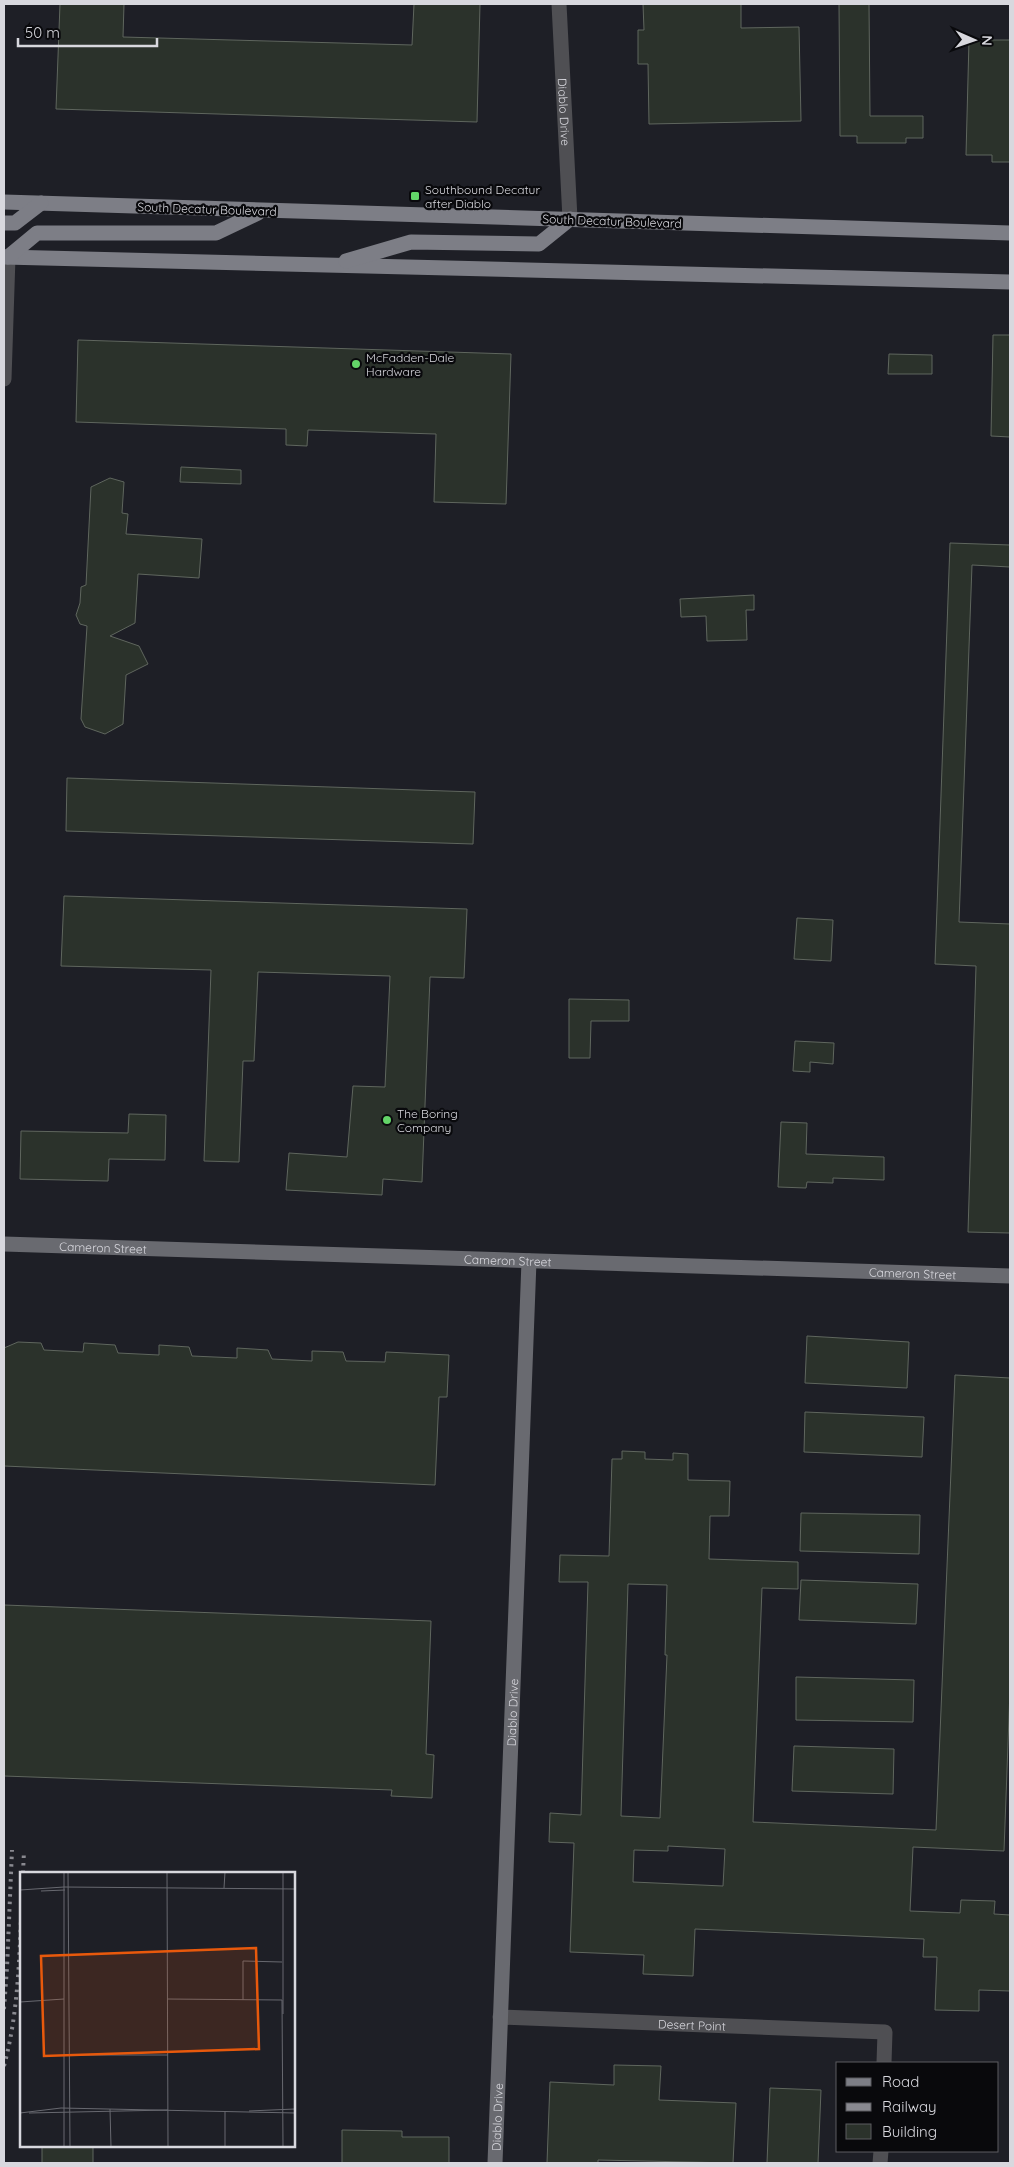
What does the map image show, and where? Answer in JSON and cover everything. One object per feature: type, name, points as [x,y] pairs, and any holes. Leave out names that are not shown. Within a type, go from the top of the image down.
[{"type":"main road","name":"South Decatur Boulevard","points":[[4,202],[1010,233]]},
{"type":"main road","points":[[4,223],[14,223],[41,203]]},
{"type":"main road","points":[[6,257],[37,233],[216,232],[262,211]]},
{"type":"main road","points":[[332,265],[410,242],[539,244],[570,219]]},
{"type":"main road","points":[[6,257],[1010,282]]},
{"type":"street","name":"Diablo Drive","points":[[559,4],[570,219]]},
{"type":"street","points":[[4,378],[6,257]]},
{"type":"street","name":"Cameron Street","points":[[4,1244],[1010,1276]]},
{"type":"street","name":"Diablo Drive","points":[[495,2163],[529,1261]]},
{"type":"street","name":"Desert Point","points":[[500,2017],[886,2032],[884,2062]]},
{"type":"building","points":[[60,4],[124,4],[123,37],[412,45],[414,4],[480,4],[477,122],[56,109]]},
{"type":"building","points":[[643,4],[741,4],[741,28],[799,27],[801,121],[649,124],[648,64],[638,64],[638,30],[644,30]]},
{"type":"building","points":[[839,4],[869,4],[870,116],[923,116],[923,138],[906,138],[906,143],[857,143],[857,136],[840,136]]},
{"type":"building","points":[[969,40],[1010,40],[1010,162],[992,162],[992,155],[966,155]]},
{"type":"building","points":[[993,335],[1010,335],[1010,437],[991,436]]},
{"type":"building","points":[[78,340],[511,354],[506,504],[434,502],[436,434],[308,430],[307,446],[286,445],[286,429],[76,422]]},
{"type":"building","points":[[889,354],[932,355],[932,374],[888,374]]},
{"type":"building","points":[[181,467],[241,470],[241,484],[180,482]]},
{"type":"building","points":[[110,478],[124,482],[122,513],[128,514],[126,534],[202,539],[199,578],[138,574],[135,623],[110,636],[139,646],[148,664],[126,675],[123,724],[105,734],[85,727],[81,719],[87,626],[80,624],[76,615],[80,603],[81,587],[86,585],[91,487]]},
{"type":"building","points":[[950,543],[1010,545],[1010,567],[972,565],[959,922],[1010,924],[1010,1233],[968,1232],[976,966],[935,964]]},
{"type":"building","points":[[754,595],[754,610],[746,610],[747,640],[707,641],[706,616],[681,617],[680,599]]},
{"type":"building","points":[[67,778],[475,792],[473,844],[66,831]]},
{"type":"building","points":[[64,896],[467,909],[464,978],[430,977],[422,1182],[383,1179],[382,1195],[286,1190],[289,1153],[347,1157],[353,1086],[385,1087],[390,976],[258,972],[254,1061],[243,1061],[239,1162],[204,1161],[211,970],[61,966]]},
{"type":"building","points":[[797,918],[833,920],[831,961],[794,959]]},
{"type":"building","points":[[569,999],[629,1000],[629,1021],[591,1021],[590,1058],[569,1058]]},
{"type":"building","points":[[795,1041],[834,1043],[833,1064],[810,1062],[810,1072],[793,1071]]},
{"type":"building","points":[[129,1114],[166,1115],[165,1160],[109,1159],[108,1181],[20,1179],[21,1131],[128,1133]]},
{"type":"building","points":[[781,1122],[807,1123],[806,1154],[884,1157],[884,1180],[833,1178],[833,1183],[807,1182],[806,1188],[778,1187]]},
{"type":"building","points":[[807,1336],[909,1342],[907,1388],[805,1383]]},
{"type":"building","points":[[18,1342],[41,1343],[44,1350],[83,1352],[84,1343],[115,1345],[118,1353],[159,1355],[159,1345],[189,1347],[192,1356],[237,1358],[237,1348],[268,1350],[272,1359],[312,1361],[312,1351],[343,1352],[346,1361],[385,1362],[386,1352],[449,1355],[447,1397],[439,1397],[435,1485],[4,1466],[4,1348]]},
{"type":"building","points":[[955,1375],[1010,1378],[1010,1690],[1004,1851],[913,1847],[910,1911],[960,1913],[961,1900],[995,1901],[994,1914],[1010,1915],[1010,1991],[979,1990],[979,2011],[935,2010],[937,1957],[923,1957],[924,1939],[695,1929],[693,1976],[643,1974],[644,1955],[570,1952],[574,1843],[549,1842],[550,1813],[581,1815],[588,1582],[559,1582],[560,1555],[609,1556],[612,1459],[622,1459],[622,1451],[645,1452],[645,1459],[673,1460],[673,1453],[688,1454],[688,1480],[730,1481],[729,1516],[710,1516],[709,1559],[798,1562],[798,1589],[762,1588],[753,1822],[936,1830]],"holes":[[[628,1584],[667,1585],[665,1655],[667,1655],[660,1818],[621,1816]],[[668,1846],[725,1849],[723,1886],[633,1882],[634,1850],[668,1851]]]},
{"type":"building","points":[[805,1412],[924,1417],[922,1457],[804,1452]]},
{"type":"building","points":[[801,1513],[920,1515],[919,1554],[800,1551]]},
{"type":"building","points":[[801,1580],[918,1584],[916,1624],[799,1620]]},
{"type":"building","points":[[4,1605],[431,1621],[426,1754],[434,1755],[432,1798],[391,1796],[392,1790],[4,1776]]},
{"type":"building","points":[[796,1677],[914,1680],[913,1722],[796,1720]]},
{"type":"building","points":[[794,1746],[894,1749],[893,1794],[792,1791]]},
{"type":"building","points":[[614,2065],[661,2066],[659,2100],[736,2103],[733,2163],[598,2160],[598,2163],[547,2163],[550,2082],[614,2085]]},
{"type":"building","points":[[770,2088],[821,2090],[818,2163],[767,2163]]},
{"type":"building","points":[[342,2130],[402,2131],[402,2137],[449,2137],[449,2163],[342,2163]]},
{"type":"building","points":[[42,2147],[93,2147],[93,2163],[42,2163]]},
{"type":"railway","points":[[4,2009],[12,1850]]},
{"type":"railway","points":[[23,1872],[24,1851]]},
{"type":"railway","points":[[4,2066],[15,2011],[20,1937]]},
{"type":"place","name":"Southbound Decatur after Diablo","points":[[415,196]]},
{"type":"place","name":"McFadden-Dale Hardware","points":[[356,364]]},
{"type":"place","name":"The Boring Company","points":[[387,1120]]}]
